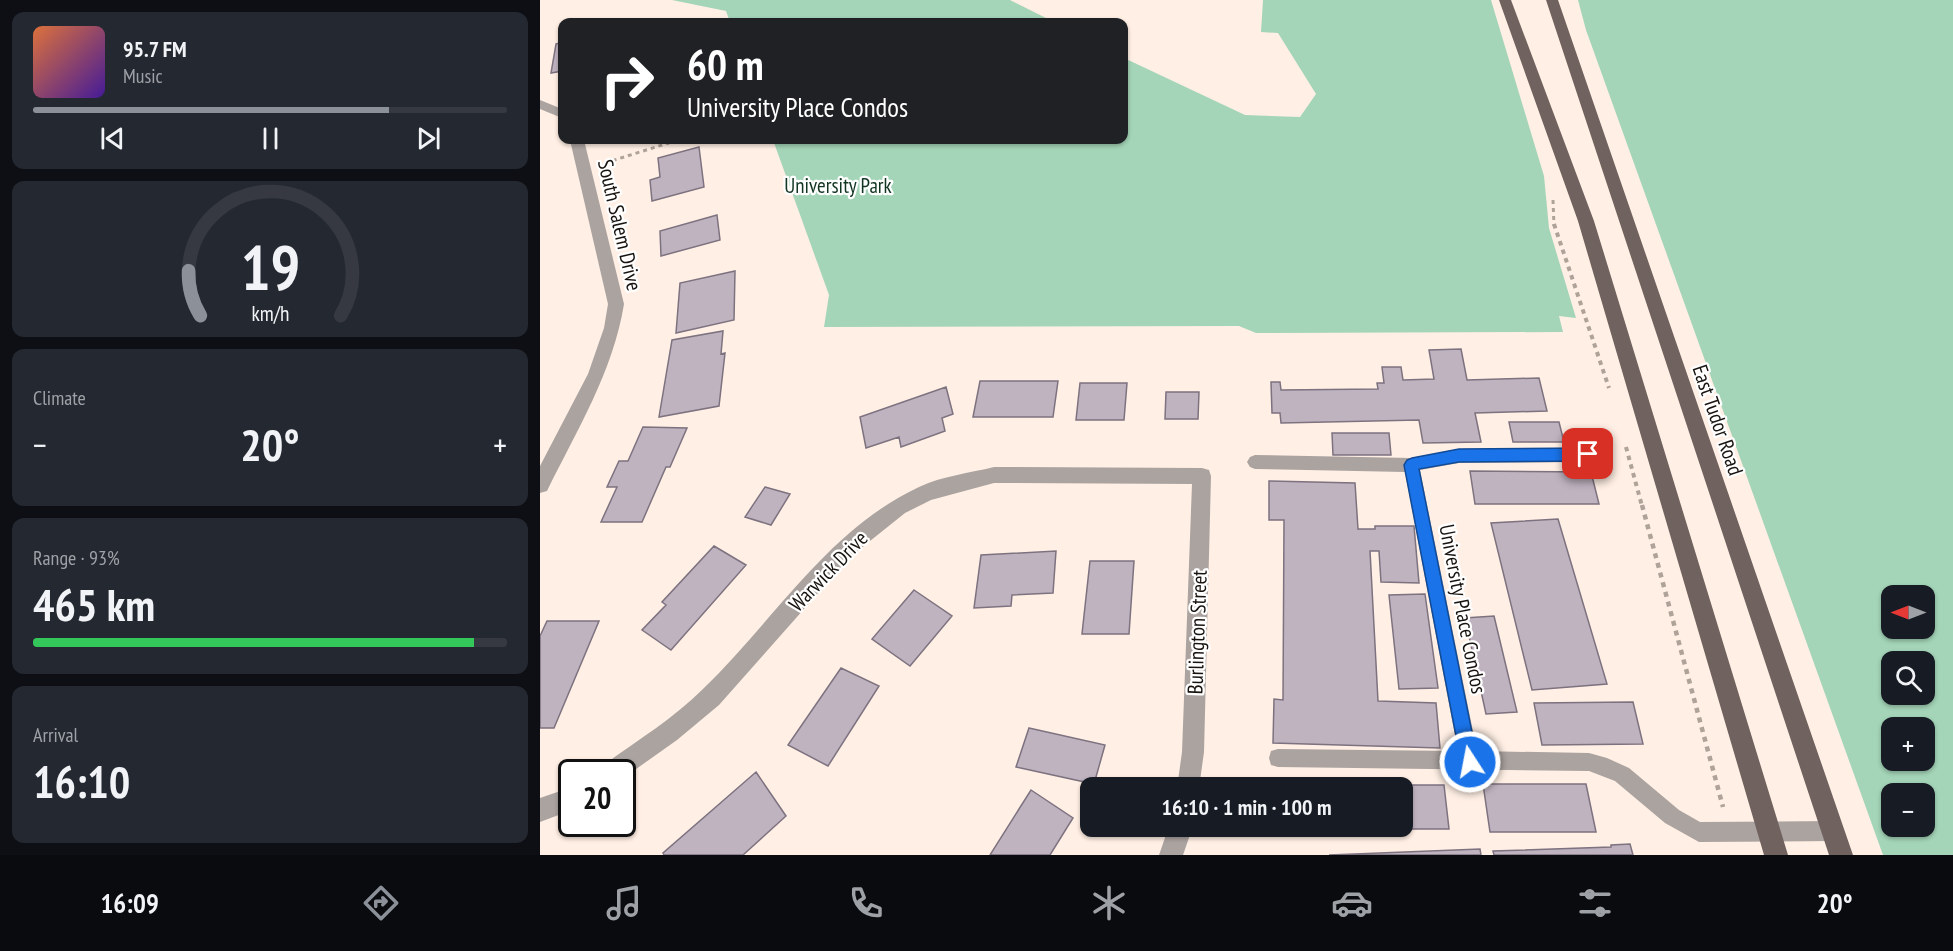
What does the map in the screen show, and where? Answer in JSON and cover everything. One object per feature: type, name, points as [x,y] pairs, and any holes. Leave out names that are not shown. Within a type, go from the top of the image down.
[{"type":"main road","points":[[1505,0],[1586,221],[1776,855]]},
{"type":"main road","name":"East Tudor Road","points":[[1552,0],[1842,855]]},
{"type":"street","points":[[540,104],[558,112]]},
{"type":"street","name":"South Salem Drive","points":[[540,485],[601,362],[613,329],[616,304],[578,144]]},
{"type":"street","name":"Warwick Drive","points":[[631,759],[669,732],[711,697],[843,550],[898,507],[927,492],[994,475],[1202,476]]},
{"type":"street","name":"Burlington Street","points":[[1190,777],[1193,752],[1202,476]]},
{"type":"street","points":[[540,810],[558,803]]},
{"type":"street","points":[[1170,855],[1178,837]]},
{"type":"lane","points":[[1255,462],[1412,465],[1459,456],[1588,454]]},
{"type":"lane","name":"University Place Condos","points":[[1412,465],[1470,762]]},
{"type":"lane","points":[[1278,758],[1589,762],[1599,764],[1631,780],[1689,829],[1710,833],[1834,831]]},
{"type":"path","points":[[584,170],[665,144]]},
{"type":"path","points":[[1553,197],[1554,225],[1610,389]]},
{"type":"path","points":[[1626,444],[1714,778]]},
{"type":"green space","points":[[672,0],[1010,0],[1046,18],[729,18],[726,11]]},
{"type":"green space","name":"University Park","points":[[1263,0],[1491,0],[1544,176],[1549,228],[1576,318],[1559,316],[1563,332],[1256,333],[1239,326],[824,327],[829,295],[774,144],[1128,144],[1128,60],[1245,115],[1300,117],[1316,94],[1278,33],[1261,32]]},
{"type":"green space","points":[[1578,0],[1953,0],[1953,855],[1883,855],[1586,30]]},
{"type":"building","points":[[558,43],[558,72],[551,73]]},
{"type":"building","points":[[699,147],[704,187],[652,201],[650,180],[660,177],[658,158]]},
{"type":"building","points":[[717,215],[720,240],[661,256],[660,231]]},
{"type":"building","points":[[735,271],[734,320],[676,333],[680,283]]},
{"type":"building","points":[[723,331],[721,354],[725,353],[719,406],[659,417],[672,340]]},
{"type":"building","points":[[1461,349],[1467,380],[1539,378],[1547,411],[1475,413],[1481,442],[1423,443],[1419,420],[1281,423],[1280,413],[1272,413],[1271,382],[1280,382],[1281,390],[1378,389],[1377,383],[1384,383],[1382,367],[1401,367],[1403,380],[1434,379],[1429,350]]},
{"type":"building","points":[[980,381],[1058,381],[1053,417],[973,417]]},
{"type":"building","points":[[1080,383],[1127,383],[1124,420],[1076,420]]},
{"type":"building","points":[[946,387],[953,414],[942,418],[945,431],[901,447],[899,437],[866,448],[860,417]]},
{"type":"building","points":[[1166,392],[1199,392],[1198,419],[1165,419]]},
{"type":"building","points":[[1509,422],[1559,422],[1564,442],[1513,442]]},
{"type":"building","points":[[643,427],[687,428],[670,467],[666,467],[642,522],[601,522],[617,487],[607,487],[619,461],[628,461]]},
{"type":"building","points":[[1332,433],[1389,433],[1391,455],[1333,455]]},
{"type":"building","points":[[1470,471],[1591,472],[1599,504],[1475,504]]},
{"type":"building","points":[[1269,481],[1355,483],[1358,529],[1375,529],[1375,526],[1414,526],[1419,583],[1381,582],[1379,551],[1370,551],[1378,701],[1436,703],[1440,748],[1273,743],[1274,699],[1283,700],[1284,520],[1269,520]]},
{"type":"building","points":[[765,487],[790,494],[771,525],[745,517]]},
{"type":"building","points":[[1558,519],[1607,684],[1532,690],[1491,523]]},
{"type":"building","points":[[714,546],[746,565],[671,650],[642,630],[666,605],[662,602]]},
{"type":"building","points":[[1056,551],[1053,593],[1012,595],[1011,606],[974,608],[981,555]]},
{"type":"building","points":[[1090,561],[1134,561],[1129,634],[1082,634]]},
{"type":"building","points":[[914,590],[952,616],[910,666],[872,639]]},
{"type":"building","points":[[1425,594],[1438,688],[1399,689],[1389,595]]},
{"type":"building","points":[[1494,616],[1517,712],[1486,714],[1465,618]]},
{"type":"building","points":[[547,621],[599,621],[554,728],[540,728],[540,636]]},
{"type":"building","points":[[841,668],[879,686],[828,766],[788,745]]},
{"type":"building","points":[[1633,702],[1643,744],[1542,745],[1534,703]]},
{"type":"building","points":[[1029,728],[1105,745],[1096,777],[1080,777],[1080,781],[1016,767]]},
{"type":"building","points":[[756,772],[786,816],[743,855],[664,855],[663,853]]},
{"type":"building","points":[[1483,784],[1586,784],[1596,832],[1490,832]]},
{"type":"building","points":[[1413,785],[1444,785],[1449,829],[1413,829]]},
{"type":"building","points":[[1031,790],[1073,818],[1050,855],[990,855]]},
{"type":"building","points":[[1630,844],[1633,855],[1494,855],[1493,851],[1611,847],[1611,845]]},
{"type":"building","points":[[1480,849],[1481,855],[1329,855]]},
{"type":"route","points":[[1470,762],[1412,465],[1459,456],[1588,454]]}]
